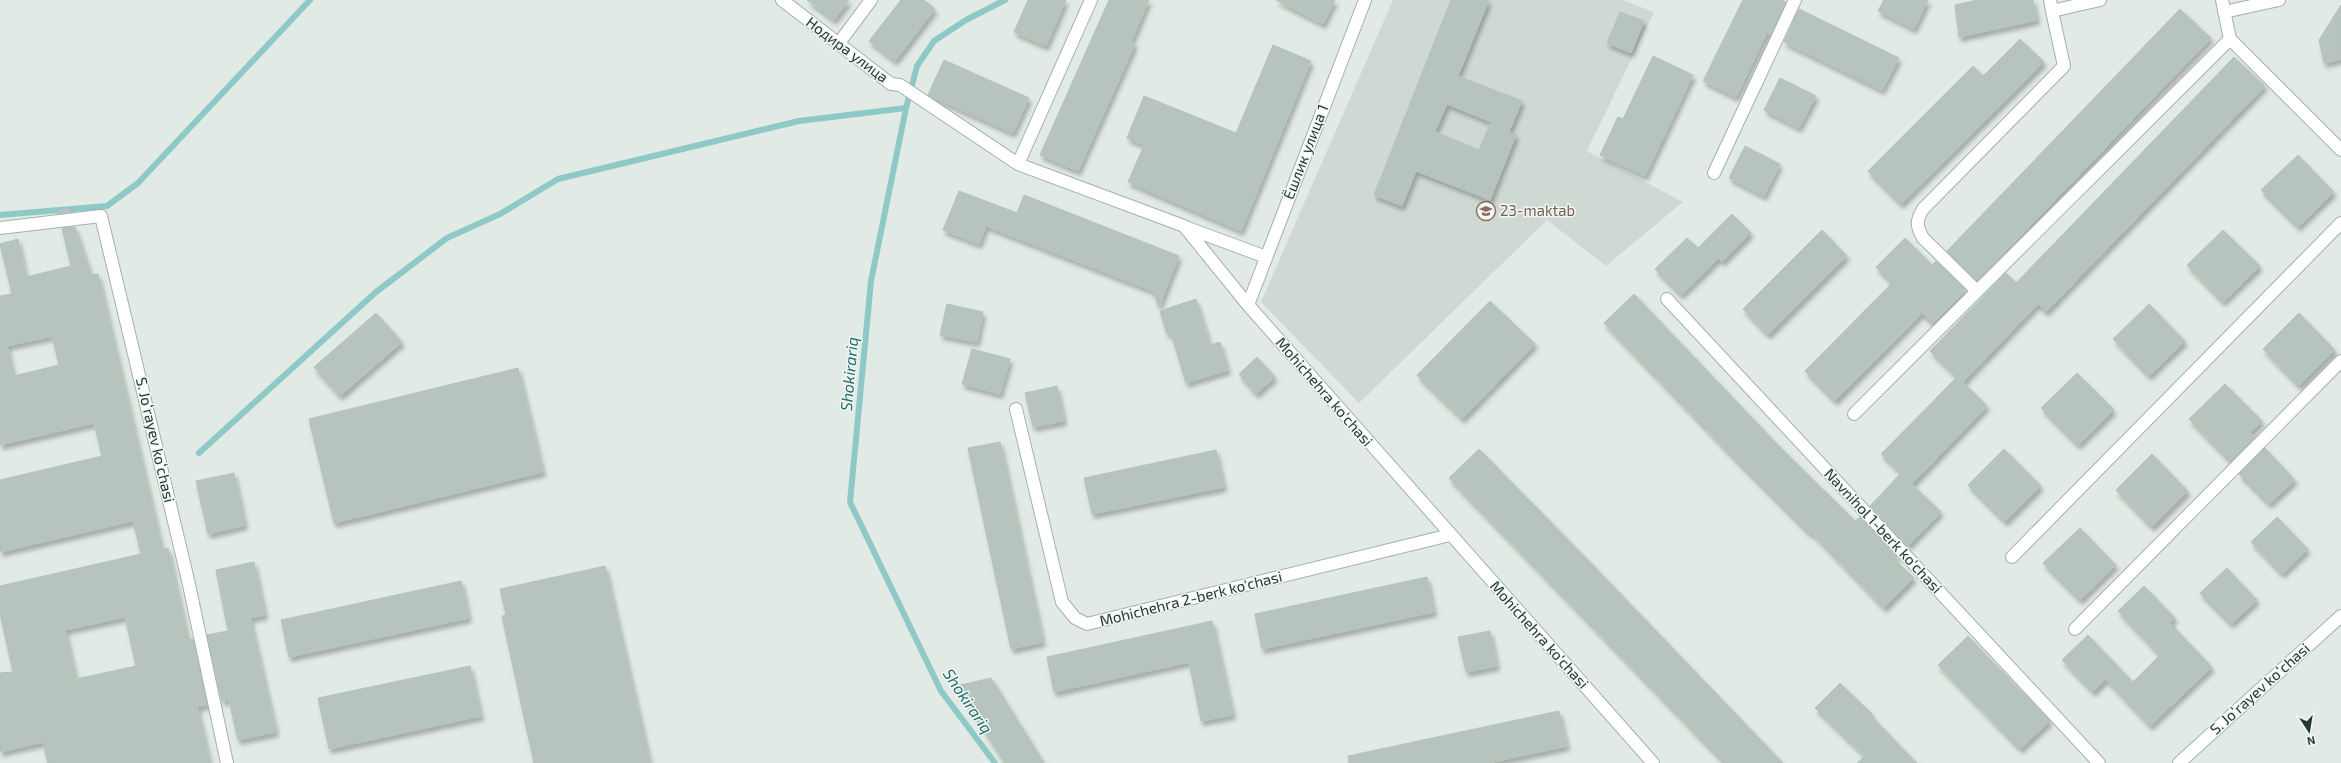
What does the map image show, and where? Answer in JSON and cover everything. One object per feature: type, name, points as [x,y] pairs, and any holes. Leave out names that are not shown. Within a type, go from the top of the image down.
[{"type":"street","name":"Нодира улица","points":[[782,0],[891,84],[900,86],[934,107],[1018,164]]},
{"type":"street","points":[[838,43],[871,0]]},
{"type":"street","points":[[1091,0],[1018,164],[1266,257]]},
{"type":"street","name":"Ёшлик улица 1","points":[[1248,305],[1365,0]]},
{"type":"street","points":[[1714,174],[1795,0]]},
{"type":"street","points":[[1978,291],[1923,238],[1917,228],[1917,218],[1923,209],[2064,66],[2051,5],[2100,0]]},
{"type":"street","points":[[2222,0],[2230,39],[2341,150]]},
{"type":"street","points":[[2224,12],[2279,0]]},
{"type":"street","points":[[1854,414],[2230,39]]},
{"type":"street","name":"S. Joʻrayev koʻchasi","points":[[0,228],[101,216],[188,580],[227,763]]},
{"type":"street","points":[[2012,557],[2341,223]]},
{"type":"street","name":"Mohichehra ko'chasi","points":[[1184,226],[1248,305],[1450,535],[1654,763]]},
{"type":"street","name":"Navnihol 1-berk ko'chasi","points":[[1667,299],[2100,763]]},
{"type":"street","points":[[2075,628],[2341,361]]},
{"type":"street","name":"Mohichehra 2-berk ko'chasi","points":[[1016,409],[1062,602],[1075,618],[1087,624],[1450,535]]},
{"type":"street","name":"S. Joʻrayev koʻchasi","points":[[2179,763],[2341,616]]},
{"type":"shaded area","name":"23-maktab","points":[[1393,0],[1622,0],[1654,12],[1587,151],[1683,202],[1606,266],[1547,220],[1359,403],[1261,302]]},
{"type":"building","points":[[807,0],[849,0],[834,20]]},
{"type":"building","points":[[901,0],[924,0],[935,9],[895,61],[869,41]]},
{"type":"building","points":[[1028,0],[1066,0],[1046,46],[1014,32]]},
{"type":"building","points":[[1109,0],[1149,0],[1131,42],[1135,44],[1078,171],[1040,155]]},
{"type":"building","points":[[1276,0],[1335,0],[1323,24]]},
{"type":"building","points":[[1451,0],[1489,0],[1458,76],[1522,101],[1509,132],[1516,135],[1490,200],[1416,171],[1402,206],[1374,195]],"holes":[[[1447,104],[1491,122],[1479,150],[1435,132]]]},
{"type":"building","points":[[1743,0],[1781,0],[1786,2],[1770,35],[1767,33],[1736,97],[1703,81]]},
{"type":"building","points":[[1884,0],[1928,0],[1914,29],[1878,11]]},
{"type":"building","points":[[1977,0],[2033,0],[2037,20],[1959,37],[1955,5]]},
{"type":"building","points":[[2341,5],[2341,59],[2324,63],[2319,40]]},
{"type":"building","points":[[1799,9],[1899,58],[1882,90],[1784,42]]},
{"type":"building","points":[[2180,9],[2211,38],[1977,281],[1947,251]]},
{"type":"building","points":[[1620,12],[1644,21],[1631,53],[1607,43]]},
{"type":"building","points":[[2020,39],[2044,62],[1901,204],[1868,171],[1973,66],[1983,76]]},
{"type":"building","points":[[1273,45],[1311,61],[1241,231],[1128,182],[1144,145],[1127,138],[1144,96],[1236,133]]},
{"type":"building","points":[[1653,56],[1693,75],[1645,176],[1600,155],[1618,117],[1623,119]]},
{"type":"building","points":[[2234,57],[2265,86],[2046,312],[2038,304],[1963,382],[1987,406],[1912,484],[1941,512],[1908,546],[1870,506],[1901,473],[1881,454],[1957,377],[1930,351],[2006,273],[2016,283]]},
{"type":"building","points":[[944,60],[1029,98],[1013,133],[928,95]]},
{"type":"building","points":[[1780,78],[1816,96],[1799,128],[1764,110]]},
{"type":"building","points":[[1745,146],[1780,164],[1764,196],[1729,178]]},
{"type":"building","points":[[2298,155],[2334,192],[2298,227],[2261,190]]},
{"type":"building","points":[[959,191],[1017,213],[1024,195],[1179,256],[1159,307],[1153,291],[986,226],[979,244],[943,230]]},
{"type":"building","points":[[69,208],[70,212],[58,214],[58,211]]},
{"type":"building","points":[[1732,214],[1751,233],[1722,262],[1719,258],[1681,295],[1655,269],[1687,238],[1698,248]]},
{"type":"building","points":[[75,227],[91,275],[98,274],[162,549],[168,548],[188,640],[193,639],[207,705],[197,707],[210,763],[48,763],[43,742],[0,752],[0,673],[13,672],[0,613],[0,586],[141,554],[133,521],[0,552],[0,480],[102,456],[94,423],[0,445],[0,296],[12,294],[0,244],[18,239],[26,277],[71,266],[62,228]],"holes":[[[52,336],[59,365],[14,376],[7,346]],[[125,617],[136,666],[76,679],[65,630]]]},
{"type":"building","points":[[1822,230],[1847,256],[1768,335],[1743,309]]},
{"type":"building","points":[[2223,230],[2260,266],[2223,302],[2187,265]]},
{"type":"building","points":[[1905,238],[1932,265],[1936,261],[1966,291],[1933,324],[1922,313],[1835,401],[1805,371],[1892,283],[1876,267]]},
{"type":"building","points":[[1634,294],[1779,446],[1855,521],[1860,517],[1897,557],[1895,560],[1914,578],[1884,608],[1812,533],[1810,534],[1732,456],[1604,323]]},
{"type":"building","points":[[1196,299],[1210,345],[1220,342],[1228,370],[1186,383],[1171,333],[1167,334],[1160,311]]},
{"type":"building","points":[[1490,301],[1535,344],[1462,419],[1417,375]]},
{"type":"building","points":[[947,304],[983,312],[977,342],[940,335]]},
{"type":"building","points":[[2149,304],[2185,341],[2149,376],[2113,339]]},
{"type":"building","points":[[376,313],[402,342],[340,396],[314,367]]},
{"type":"building","points":[[2299,313],[2335,350],[2299,386],[2263,349]]},
{"type":"building","points":[[972,349],[1010,359],[1000,394],[962,384]]},
{"type":"building","points":[[1257,357],[1275,377],[1256,394],[1239,374]]},
{"type":"building","points":[[518,368],[543,472],[334,523],[309,419]]},
{"type":"building","points":[[2077,373],[2114,410],[2078,445],[2041,408]]},
{"type":"building","points":[[2225,384],[2262,421],[2250,433],[2255,437],[2231,462],[2189,419]]},
{"type":"building","points":[[1057,386],[1064,421],[1033,427],[1025,393]]},
{"type":"building","points":[[1000,442],[1043,642],[1011,649],[968,448]]},
{"type":"building","points":[[2265,448],[2295,480],[2269,504],[2239,474]]},
{"type":"building","points":[[1479,449],[1783,763],[1725,763],[1707,745],[1449,478]]},
{"type":"building","points":[[2004,449],[2041,486],[2005,522],[1968,485]]},
{"type":"building","points":[[1216,450],[1224,487],[1092,514],[1084,478]]},
{"type":"building","points":[[2152,454],[2188,491],[2152,527],[2116,490]]},
{"type":"building","points":[[234,473],[245,525],[208,534],[196,481]]},
{"type":"building","points":[[2277,517],[2308,549],[2282,574],[2251,542]]},
{"type":"building","points":[[2080,528],[2116,565],[2080,600],[2043,563]]},
{"type":"building","points":[[254,562],[265,615],[250,618],[276,732],[238,740],[229,700],[222,701],[207,635],[228,631],[216,570]]},
{"type":"building","points":[[605,566],[650,763],[534,763],[502,616],[506,615],[500,589]]},
{"type":"building","points":[[2227,568],[2257,600],[2231,624],[2200,593]]},
{"type":"building","points":[[1427,577],[1434,612],[1262,649],[1255,614]]},
{"type":"building","points":[[461,581],[469,618],[289,657],[281,620]]},
{"type":"building","points":[[2144,586],[2175,618],[2170,623],[2212,667],[2150,726],[2106,679],[2093,692],[2062,660],[2088,635],[2133,682],[2160,655],[2118,611]]},
{"type":"building","points":[[1212,621],[1233,715],[1201,721],[1189,662],[1054,692],[1047,657]]},
{"type":"building","points":[[1490,631],[1497,666],[1466,672],[1458,637]]},
{"type":"building","points":[[1968,636],[2050,721],[2020,749],[1938,665]]},
{"type":"building","points":[[470,666],[481,716],[329,749],[318,698]]},
{"type":"building","points":[[991,678],[1044,763],[1005,763],[956,686]]},
{"type":"building","points":[[1840,683],[1873,715],[1872,717],[1917,763],[1857,763],[1865,756],[1815,708]]},
{"type":"building","points":[[1559,711],[1567,746],[1488,763],[1349,763],[1348,756]]},
{"type":"waterway","points":[[0,215],[107,206],[138,183],[310,0]]},
{"type":"waterway","name":"Shokirariq","points":[[995,763],[941,691],[850,502],[871,281],[906,108],[917,66],[934,41],[966,20],[1005,0]]},
{"type":"waterway","points":[[199,453],[376,292],[447,238],[500,214],[558,179],[799,121],[906,108]]},
{"type":"place","name":"23-maktab","points":[[1486,211]]}]
